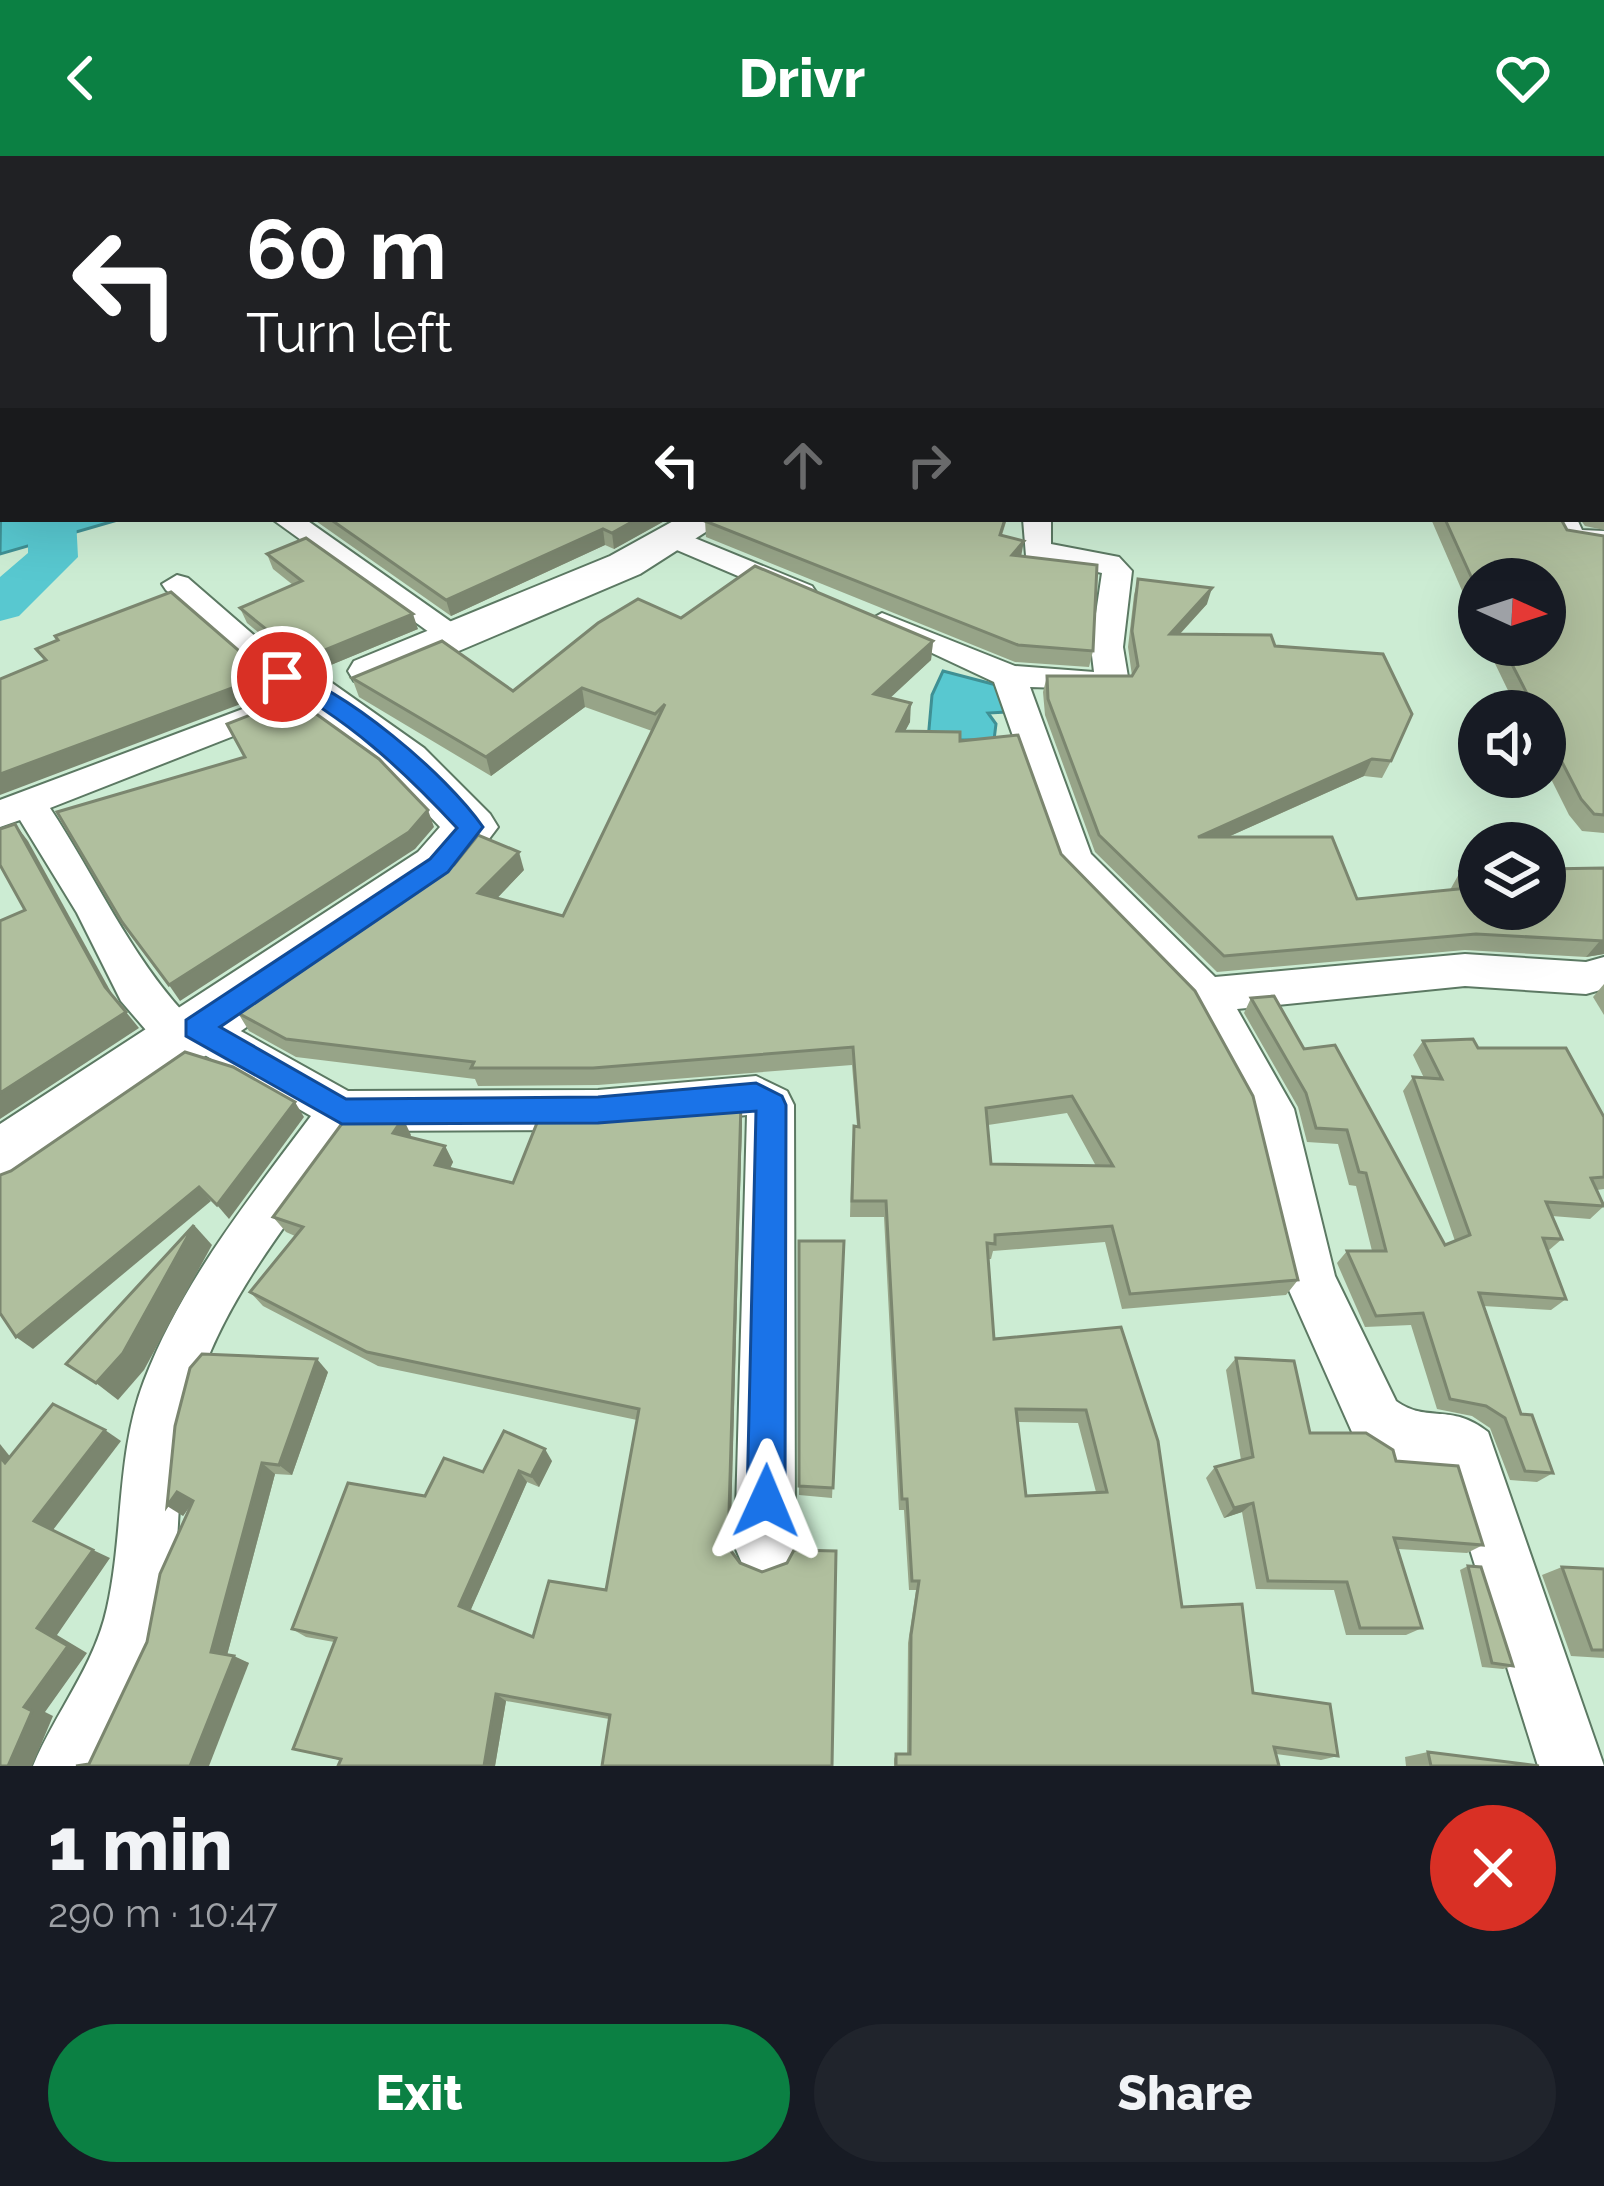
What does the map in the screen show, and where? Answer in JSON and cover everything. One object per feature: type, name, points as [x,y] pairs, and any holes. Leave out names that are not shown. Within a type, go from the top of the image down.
[{"type":"street","points":[[290,522],[458,638]]},
{"type":"street","points":[[765,1547],[771,1105],[756,1096],[598,1110],[342,1112],[188,1033],[136,988],[94,909],[14,808],[458,638],[690,529],[1009,676],[1112,683],[1107,647],[1117,571],[1109,563],[1036,550],[1037,522]]},
{"type":"street","points":[[1564,522],[1572,538],[1604,540]]},
{"type":"street","points":[[0,1161],[439,866],[471,827],[406,760],[315,693],[282,677],[177,584]]},
{"type":"street","points":[[1009,676],[1074,860],[1206,995],[1271,1109],[1310,1279],[1376,1421],[1405,1442],[1453,1440],[1468,1452],[1572,1766]]},
{"type":"street","points":[[1206,995],[1465,970],[1586,978],[1604,973]]},
{"type":"street","points":[[67,1766],[106,1702],[133,1631],[158,1424],[183,1354],[258,1227],[342,1112]]},
{"type":"water","points":[[0,522],[111,522],[0,554]]},
{"type":"water","points":[[943,671],[1004,687],[1006,712],[988,713],[996,724],[994,740],[928,740],[932,695]]},
{"type":"building","points":[[334,522],[632,522],[612,533],[603,529],[446,600]]},
{"type":"building","points":[[708,522],[1004,522],[1000,535],[1024,541],[1012,555],[1097,565],[1093,651],[1018,645]]},
{"type":"building","points":[[1446,522],[1563,522],[1567,530],[1604,536],[1604,815],[1594,814],[1581,799],[1566,770],[1566,690],[1525,690],[1513,666],[1566,666],[1566,558],[1463,558]]},
{"type":"building","points":[[306,538],[413,614],[303,659],[240,608],[302,581],[267,554]]},
{"type":"building","points":[[755,566],[933,641],[874,694],[911,703],[897,731],[960,732],[960,741],[1018,735],[1061,854],[1195,991],[1253,1096],[1298,1280],[1130,1294],[1112,1226],[995,1235],[995,1244],[987,1243],[994,1339],[1121,1327],[1158,1441],[1182,1607],[1242,1604],[1253,1693],[1330,1704],[1338,1756],[1274,1747],[1279,1766],[896,1766],[896,1754],[910,1754],[911,1635],[919,1581],[912,1581],[907,1499],[902,1499],[886,1201],[852,1201],[854,1126],[859,1127],[853,1047],[593,1068],[471,1068],[474,1062],[286,1039],[238,1013],[454,865],[478,835],[519,852],[478,893],[563,916],[665,704],[655,714],[582,688],[486,757],[352,678],[442,641],[513,691],[598,623],[638,599],[681,618]],"holes":[[[1072,1096],[1113,1166],[991,1164],[986,1108]],[[1016,1409],[1086,1410],[1107,1492],[1026,1496]]]},
{"type":"building","points":[[1138,579],[1212,588],[1170,634],[1271,635],[1275,646],[1383,654],[1412,714],[1391,761],[1372,759],[1198,837],[1332,837],[1357,899],[1458,889],[1458,930],[1566,930],[1566,869],[1604,868],[1604,941],[1476,934],[1224,956],[1099,835],[1048,699],[1047,676],[1132,676],[1138,666],[1132,631]]},
{"type":"building","points":[[171,592],[267,675],[0,774],[0,679],[46,660],[36,649],[58,640],[55,636]]},
{"type":"building","points":[[294,698],[379,759],[428,810],[409,832],[169,985],[122,922],[57,812],[245,757],[227,724]]},
{"type":"building","points":[[15,824],[105,987],[126,1012],[0,1093],[0,921],[25,910],[0,865],[0,829]]},
{"type":"building","points":[[1274,996],[1304,1049],[1335,1045],[1445,1245],[1470,1235],[1413,1077],[1442,1079],[1423,1041],[1473,1039],[1478,1048],[1566,1048],[1604,1117],[1604,1177],[1591,1178],[1604,1206],[1546,1202],[1562,1239],[1543,1238],[1566,1299],[1479,1293],[1521,1414],[1532,1415],[1553,1473],[1525,1471],[1505,1418],[1486,1406],[1450,1399],[1423,1313],[1376,1316],[1347,1251],[1386,1251],[1366,1173],[1359,1172],[1347,1130],[1316,1128],[1306,1093],[1251,998]]},
{"type":"building","points":[[185,1052],[233,1067],[295,1102],[217,1205],[199,1187],[16,1337],[0,1313],[0,1175]]},
{"type":"building","points":[[741,1103],[728,1547],[740,1563],[762,1572],[787,1563],[794,1550],[836,1551],[832,1766],[602,1766],[610,1715],[496,1694],[484,1766],[338,1766],[341,1759],[293,1749],[336,1638],[292,1629],[348,1483],[425,1496],[444,1458],[483,1472],[504,1431],[545,1449],[531,1476],[519,1471],[459,1606],[533,1637],[549,1581],[606,1590],[639,1409],[367,1352],[250,1292],[303,1227],[273,1217],[346,1118],[403,1118],[393,1133],[445,1146],[435,1165],[513,1183],[539,1118]]},
{"type":"building","points":[[194,1225],[123,1353],[96,1383],[66,1364]]},
{"type":"building","points":[[799,1241],[844,1241],[833,1488],[799,1486]]},
{"type":"building","points":[[202,1354],[317,1359],[279,1465],[262,1463],[211,1652],[234,1656],[190,1766],[76,1766],[89,1764],[147,1642],[160,1574],[193,1501],[177,1492],[167,1506],[175,1426],[190,1368]]},
{"type":"building","points":[[1236,1358],[1294,1361],[1310,1433],[1366,1433],[1393,1450],[1396,1461],[1458,1466],[1483,1545],[1394,1538],[1422,1628],[1360,1628],[1347,1582],[1268,1581],[1253,1503],[1234,1508],[1215,1467],[1253,1457]]},
{"type":"building","points":[[53,1404],[105,1430],[34,1521],[93,1550],[37,1628],[68,1646],[24,1707],[32,1711],[8,1766],[0,1766],[0,1457],[5,1463]]},
{"type":"building","points":[[1468,1566],[1481,1567],[1513,1666],[1492,1663]]},
{"type":"building","points":[[1562,1567],[1604,1569],[1604,1650],[1592,1650]]},
{"type":"building","points":[[1428,1752],[1539,1766],[1431,1766]]},
{"type":"waterway","points":[[0,605],[53,557],[52,522]]},
{"type":"route","points":[[282,677],[315,693],[406,760],[471,827],[439,866],[196,1028],[342,1112],[598,1110],[756,1096],[771,1105],[766,1501]]}]
